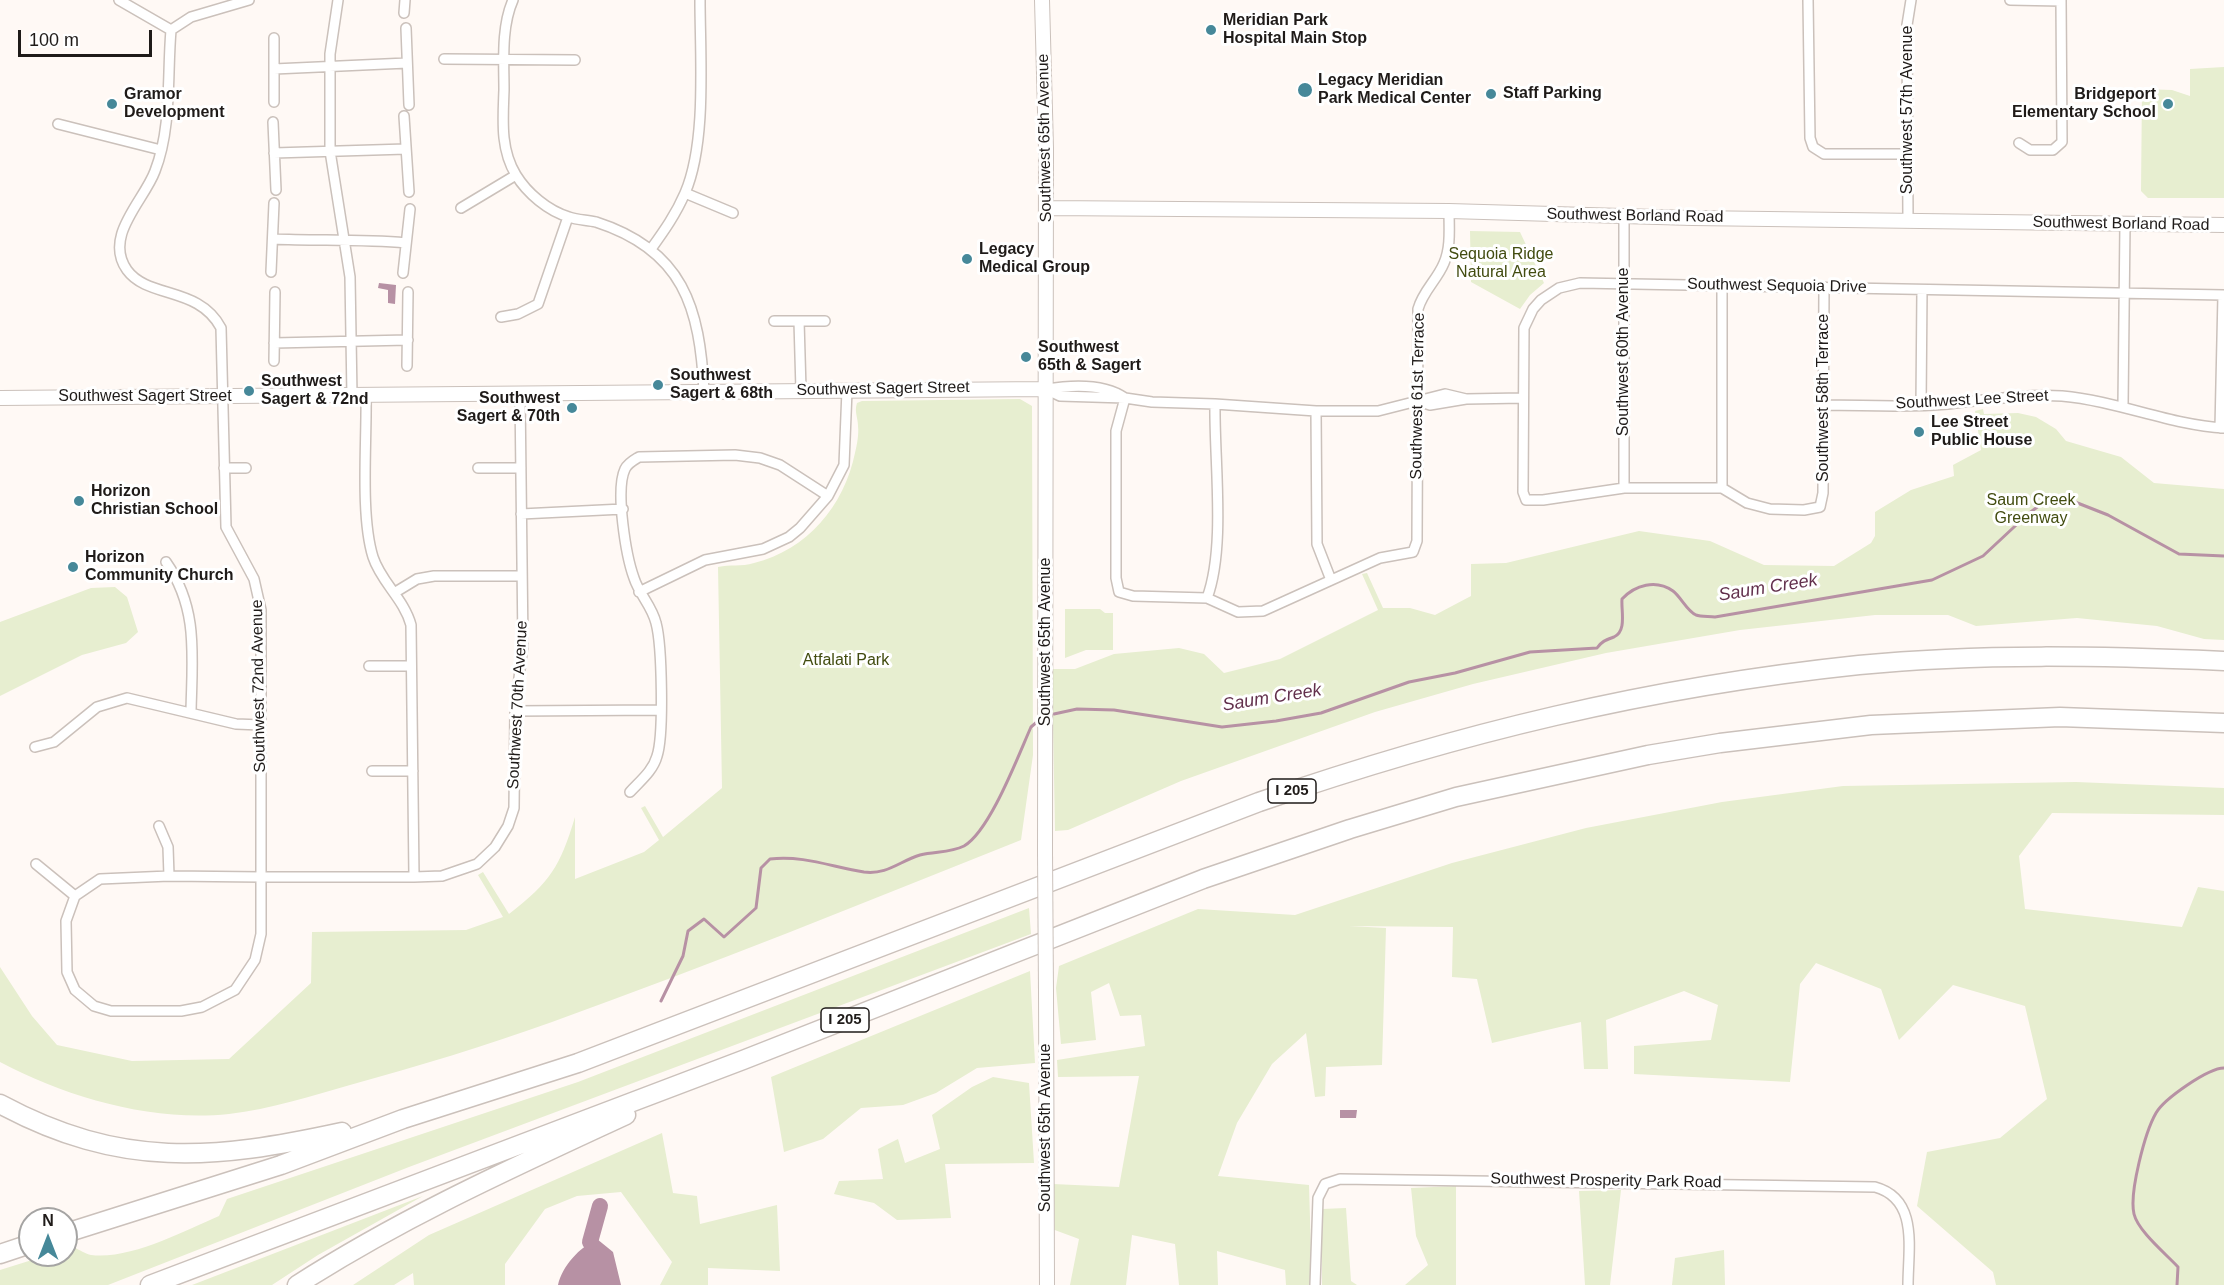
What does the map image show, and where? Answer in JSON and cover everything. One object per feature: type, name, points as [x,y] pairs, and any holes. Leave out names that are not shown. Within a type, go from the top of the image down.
[{"type":"highway","name":"I 205","points":[[403,1119],[647,1038],[1259,802],[1351,770],[1491,729],[1698,686],[1861,665],[2042,657],[2224,661]]},
{"type":"highway","name":"I 205","points":[[743,1060],[1214,876],[1401,813],[1556,773],[1720,743],[1882,724],[2060,717],[2224,723]]},
{"type":"highway","points":[[150,1285],[743,1060]]},
{"type":"highway","points":[[297,1285],[386,1230],[436,1203],[743,1060]]},
{"type":"highway","points":[[0,1104],[27,1118],[84,1139],[147,1152],[176,1154],[255,1150],[403,1119]]},
{"type":"highway","points":[[78,1229],[281,1165],[403,1119]]},
{"type":"highway","points":[[0,1254],[18,1248]]},
{"type":"main road","name":"Southwest 65th Avenue","points":[[1042,0],[1046,208],[1047,1285]]},
{"type":"main road","name":"Southwest Borland Road","points":[[1046,208],[1449,211],[1624,216],[2224,225]]},
{"type":"main road","name":"Southwest Sagert Street","points":[[0,398],[1045,389]]},
{"type":"street","points":[[119,0],[171,30],[191,17],[249,0]]},
{"type":"street","points":[[338,0],[332,26],[330,151],[350,277],[352,396]]},
{"type":"street","points":[[404,13],[405,0]]},
{"type":"street","points":[[513,0],[506,29],[503,136],[516,175],[535,198],[568,217],[619,230],[651,249],[680,283],[694,315],[702,347],[704,392]]},
{"type":"street","points":[[651,249],[670,224],[685,193],[698,139],[700,0]]},
{"type":"street","points":[[1808,0],[1810,138],[1813,147],[1824,154],[1906,154]]},
{"type":"street","name":"Southwest 57th Avenue","points":[[1908,221],[1907,25],[1911,0]]},
{"type":"street","points":[[2010,0],[2061,0],[2062,142],[2053,150],[2030,150],[2019,143]]},
{"type":"street","points":[[406,28],[409,105]]},
{"type":"street","name":"Southwest 72nd Avenue","points":[[171,30],[165,137],[155,172],[119,240],[119,255],[128,271],[142,282],[196,302],[214,315],[221,328],[226,527],[254,579],[261,610],[261,877]]},
{"type":"street","points":[[274,38],[274,102]]},
{"type":"street","points":[[444,59],[575,60]]},
{"type":"street","points":[[274,69],[407,63]]},
{"type":"street","points":[[404,116],[409,192]]},
{"type":"street","points":[[273,122],[276,190]]},
{"type":"street","points":[[58,124],[161,150]]},
{"type":"street","points":[[274,153],[406,149]]},
{"type":"street","points":[[461,208],[516,175]]},
{"type":"street","points":[[685,193],[733,213]]},
{"type":"street","points":[[271,272],[274,203]]},
{"type":"street","points":[[403,273],[410,209]]},
{"type":"street","name":"Southwest 61st Terrace","points":[[1331,580],[1380,558],[1413,552],[1417,541],[1418,309],[1424,292],[1444,264],[1449,245],[1449,211]]},
{"type":"street","name":"Southwest 60th Avenue","points":[[1624,216],[1624,488]]},
{"type":"street","points":[[501,317],[518,314],[538,304],[568,217]]},
{"type":"street","points":[[2123,405],[2125,224]]},
{"type":"street","points":[[273,239],[406,243]]},
{"type":"street","name":"Southwest Sequoia Drive","points":[[1624,488],[1543,500],[1526,500],[1523,492],[1522,339],[1524,328],[1533,309],[1550,293],[1570,284],[2224,295]]},
{"type":"street","points":[[1624,488],[1722,488],[1722,285]]},
{"type":"street","name":"Southwest 58th Terrace","points":[[1722,488],[1748,503],[1770,509],[1804,510],[1820,507],[1823,493],[1824,287]]},
{"type":"street","points":[[1921,405],[1922,290]]},
{"type":"street","points":[[274,361],[275,292]]},
{"type":"street","points":[[407,366],[408,292]]},
{"type":"street","points":[[2222,428],[2224,295]]},
{"type":"street","points":[[774,321],[825,321]]},
{"type":"street","points":[[799,321],[801,390]]},
{"type":"street","points":[[274,343],[408,340]]},
{"type":"street","name":"Southwest Sagert Street","points":[[1045,389],[1060,396],[1125,398],[1152,402],[1316,411],[1378,411],[1417,401],[1430,405],[1466,399],[1523,399]]},
{"type":"street","points":[[639,592],[705,560],[763,549],[800,528],[828,496],[844,465],[847,390]]},
{"type":"street","name":"Southwest 70th Avenue","points":[[261,877],[442,876],[477,864],[495,847],[508,826],[514,808],[515,711],[523,645],[520,394]]},
{"type":"street","points":[[366,396],[367,528],[374,559],[408,613],[411,625],[414,877]]},
{"type":"street","name":"Southwest Lee Street","points":[[1824,405],[1921,405],[2042,396],[2123,405],[2188,423],[2222,428]]},
{"type":"street","points":[[1125,398],[1115,441],[1116,578],[1119,592],[1133,596],[1207,598],[1238,612],[1263,611],[1331,580],[1317,544],[1316,411]]},
{"type":"street","points":[[1207,598],[1214,576],[1216,553],[1215,404]]},
{"type":"street","points":[[630,792],[652,768],[657,757],[661,710],[656,622],[639,592],[626,549],[622,509],[626,468],[639,457],[735,455],[760,458],[780,465],[828,496]]},
{"type":"street","points":[[224,468],[246,468]]},
{"type":"street","points":[[478,468],[521,468]]},
{"type":"street","points":[[521,514],[622,509]]},
{"type":"street","points":[[166,562],[179,580],[189,608],[193,644],[191,712]]},
{"type":"street","points":[[394,592],[417,579],[434,576],[522,576]]},
{"type":"street","points":[[369,666],[411,666]]},
{"type":"street","points":[[35,747],[54,742],[97,707],[116,699],[138,699],[236,724],[261,725]]},
{"type":"street","points":[[515,711],[661,710]]},
{"type":"street","points":[[372,771],[413,771]]},
{"type":"street","points":[[159,826],[168,848],[169,876]]},
{"type":"street","points":[[36,864],[75,896]]},
{"type":"street","points":[[169,876],[261,877],[261,934],[259,948],[249,972],[226,997],[191,1010],[111,1011],[94,1006],[80,996],[70,981],[66,961],[66,921],[75,896],[100,879],[169,876]]},
{"type":"street","name":"Southwest Prosperity Park Road","points":[[1315,1285],[1318,1198],[1325,1184],[1340,1179],[1875,1187],[1895,1196],[1905,1209],[1908,1225],[1908,1285]]},
{"type":"green space","points":[[2224,67],[2224,198],[2148,198],[2141,191],[2142,89],[2172,90],[2190,96],[2190,69]]},
{"type":"green space","name":"Sequoia Ridge Natural Area","points":[[1470,231],[1520,232],[1544,283],[1530,295],[1520,309],[1471,282]]},
{"type":"green space","name":"Atfalati Park","points":[[1020,399],[1032,406],[1033,755],[1021,840],[729,956],[552,1022],[427,1063],[260,1109],[200,1116],[141,1111],[82,1096],[26,1075],[0,1062],[0,967],[32,1016],[57,1045],[132,1061],[229,1059],[311,983],[312,932],[466,930],[503,917],[478,875],[483,872],[509,914],[552,872],[564,849],[575,817],[575,879],[644,852],[659,840],[641,808],[645,806],[663,837],[722,788],[718,567],[749,564],[773,557],[791,548],[820,523],[842,491],[850,472],[858,436],[857,403],[862,401]]},
{"type":"green space","name":"Saum Creek Greenway","points":[[1983,409],[1984,414],[2018,413],[2036,417],[2056,429],[2066,441],[2121,457],[2154,483],[2224,489],[2224,640],[2204,639],[2157,626],[2077,618],[1976,626],[1948,615],[1875,615],[1740,630],[1606,653],[1473,684],[1375,712],[1181,781],[1068,830],[1055,831],[1052,669],[1075,669],[1114,654],[1179,648],[1204,654],[1224,673],[1280,659],[1378,610],[1362,574],[1367,573],[1383,608],[1410,608],[1435,615],[1471,596],[1471,564],[1506,563],[1639,531],[1710,541],[1764,565],[1834,566],[1871,543],[1875,536],[1875,512],[1911,490],[1954,476],[1953,465],[1981,450],[1975,411]]},
{"type":"green space","points":[[115,587],[127,597],[138,632],[126,643],[82,655],[0,696],[0,622],[91,588]]},
{"type":"green space","points":[[1065,609],[1100,609],[1105,613],[1113,613],[1113,650],[1086,650],[1065,658]]},
{"type":"green space","points":[[2076,782],[2224,788],[2224,815],[2052,813],[2019,856],[2025,909],[2182,927],[2198,887],[2224,891],[2224,1285],[1996,1285],[1993,1272],[1917,1206],[1927,1152],[2000,1138],[2047,1099],[2025,1006],[1953,985],[1899,1040],[1881,989],[1816,963],[1800,984],[1790,1082],[1634,1074],[1634,1046],[1711,1040],[1718,1005],[1684,991],[1606,1020],[1608,1069],[1584,1069],[1581,1022],[1492,1043],[1477,979],[1452,977],[1453,927],[1349,926],[1386,928],[1382,1065],[1326,1067],[1325,1096],[1315,1097],[1306,1033],[1272,1064],[1237,1123],[1218,1176],[1309,1185],[1312,1285],[1286,1285],[1285,1270],[1217,1251],[1218,1285],[1179,1285],[1175,1244],[1132,1235],[1126,1285],[1070,1285],[1079,1239],[1052,1229],[1053,1184],[1119,1187],[1139,1076],[1058,1077],[1057,1060],[1145,1046],[1141,1015],[1120,1016],[1109,983],[1091,992],[1096,1040],[1061,1044],[1056,988],[1059,966],[1198,909],[1295,915],[1452,863],[1586,828],[1722,802],[1843,786]]},
{"type":"green space","points":[[1029,908],[1031,934],[409,1167],[108,1285],[0,1285],[0,1270],[18,1264],[18,1267],[78,1267],[78,1249],[89,1254],[106,1255],[139,1249],[219,1216],[227,1199],[578,1082]]},
{"type":"green space","points":[[1030,971],[1035,1063],[977,1068],[936,1093],[903,1105],[861,1108],[823,1139],[784,1152],[771,1077]]},
{"type":"green space","points":[[993,1077],[1029,1083],[1034,1163],[945,1164],[951,1218],[897,1220],[874,1203],[834,1194],[839,1181],[883,1179],[878,1149],[898,1139],[905,1163],[940,1149],[932,1115],[972,1087]]},
{"type":"green space","points":[[662,1133],[673,1193],[697,1196],[700,1224],[777,1205],[780,1271],[708,1268],[708,1285],[660,1285],[672,1262],[621,1192],[577,1196],[545,1209],[505,1264],[505,1285],[414,1285],[413,1273],[394,1285],[353,1285],[429,1235]]},
{"type":"green space","points":[[1456,1186],[1456,1285],[1405,1285],[1428,1265],[1416,1236],[1411,1188]]},
{"type":"green space","points":[[1621,1190],[1610,1285],[1585,1285],[1579,1191]]},
{"type":"green space","points":[[423,1196],[318,1255],[272,1285],[192,1285]]},
{"type":"green space","points":[[1346,1208],[1351,1281],[1357,1285],[1322,1285],[1322,1209]]},
{"type":"green space","points":[[1724,1250],[1725,1285],[1672,1285],[1675,1258]]},
{"type":"shaded area","points":[[379,283],[396,285],[395,304],[388,303],[388,290],[378,288]]},
{"type":"shaded area","points":[[1340,1110],[1357,1110],[1356,1118],[1340,1118]]},
{"type":"shaded area","points":[[597,1239],[613,1252],[621,1285],[558,1285],[563,1271],[573,1258]]},
{"type":"waterway","name":"Saum Creek","points":[[1054,714],[1077,709],[1114,710],[1222,727],[1321,713],[1409,682],[1455,673],[1530,652],[1597,648],[1621,630],[1622,599],[1633,590],[1646,585],[1666,587],[1673,591],[1693,613],[1698,616],[1715,617],[1932,580],[1983,556],[2028,514],[2044,502],[2057,500],[2075,502],[2108,515],[2179,554],[2224,556]]},
{"type":"waterway","name":"Saum Creek","points":[[661,1001],[683,956],[688,931],[704,919],[724,937],[756,908],[761,868],[770,859],[806,860],[872,872],[887,870],[920,855],[964,846],[984,825],[1011,773],[1031,727],[1038,721]]},
{"type":"waterway","points":[[2177,1285],[2178,1267],[2141,1228],[2134,1214],[2134,1192],[2139,1163],[2152,1122],[2161,1107],[2198,1079],[2217,1069],[2224,1068]]},
{"type":"waterway","name":"Saum Creek","points":[[590,1242],[600,1206]]},
{"type":"place","name":"Meridian Park Hospital Main Stop","points":[[1211,30]]},
{"type":"place","name":"Legacy Meridian Park Medical Center","points":[[1305,90]]},
{"type":"place","name":"Staff Parking","points":[[1491,94]]},
{"type":"place","name":"Gramor Development","points":[[112,104]]},
{"type":"place","name":"Bridgeport Elementary School","points":[[2168,104]]},
{"type":"place","name":"Legacy Medical Group","points":[[967,259]]},
{"type":"place","name":"Southwest 65th & Sagert","points":[[1026,357]]},
{"type":"place","name":"Southwest Sagert & 68th","points":[[658,385]]},
{"type":"place","name":"Southwest Sagert & 72nd","points":[[249,391]]},
{"type":"place","name":"Southwest Sagert & 70th","points":[[572,408]]},
{"type":"place","name":"Lee Street Public House","points":[[1919,432]]},
{"type":"place","name":"Horizon Christian School","points":[[79,501]]},
{"type":"place","name":"Horizon Community Church","points":[[73,567]]}]
